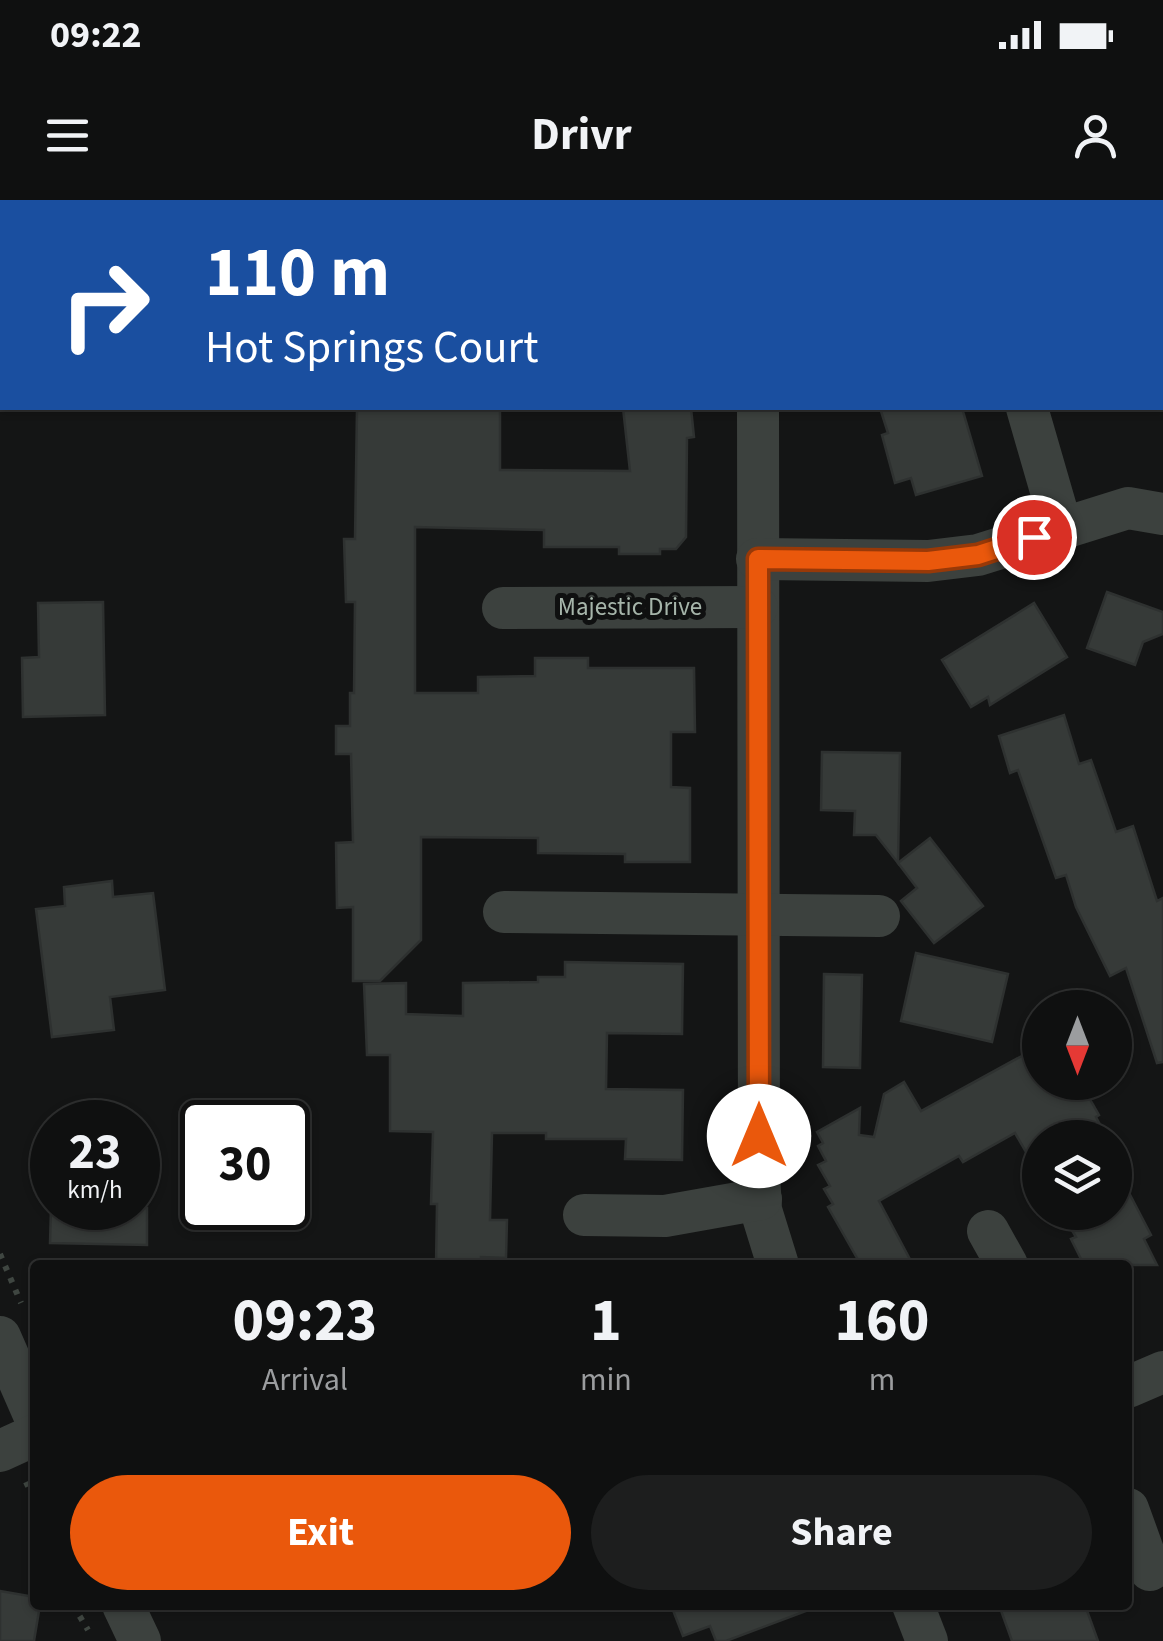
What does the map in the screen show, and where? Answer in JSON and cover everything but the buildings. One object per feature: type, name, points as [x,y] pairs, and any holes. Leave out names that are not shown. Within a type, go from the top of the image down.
[{"type":"street","points":[[758,410],[761,1200],[776,1260]]},
{"type":"street","points":[[1027,410],[1062,528]]},
{"type":"street","points":[[758,559],[928,561],[978,555],[1128,508],[1163,514]]},
{"type":"street","name":"Majestic Drive","points":[[503,608],[758,607]]},
{"type":"street","points":[[504,912],[879,916]]},
{"type":"street","points":[[584,1215],[665,1216],[761,1200]]},
{"type":"street","points":[[14,1328],[30,1395]]},
{"type":"street","points":[[1132,1385],[1163,1372]]},
{"type":"street","points":[[0,1451],[30,1437]]},
{"type":"street","points":[[1132,1521],[1150,1570]]},
{"type":"street","points":[[125,1610],[140,1641]]},
{"type":"path","points":[[0,1254],[14,1328]]},
{"type":"path","points":[[76,1610],[95,1641]]},
{"type":"route","points":[[759,1136],[758,559],[928,561],[978,555],[1034,537]]}]
